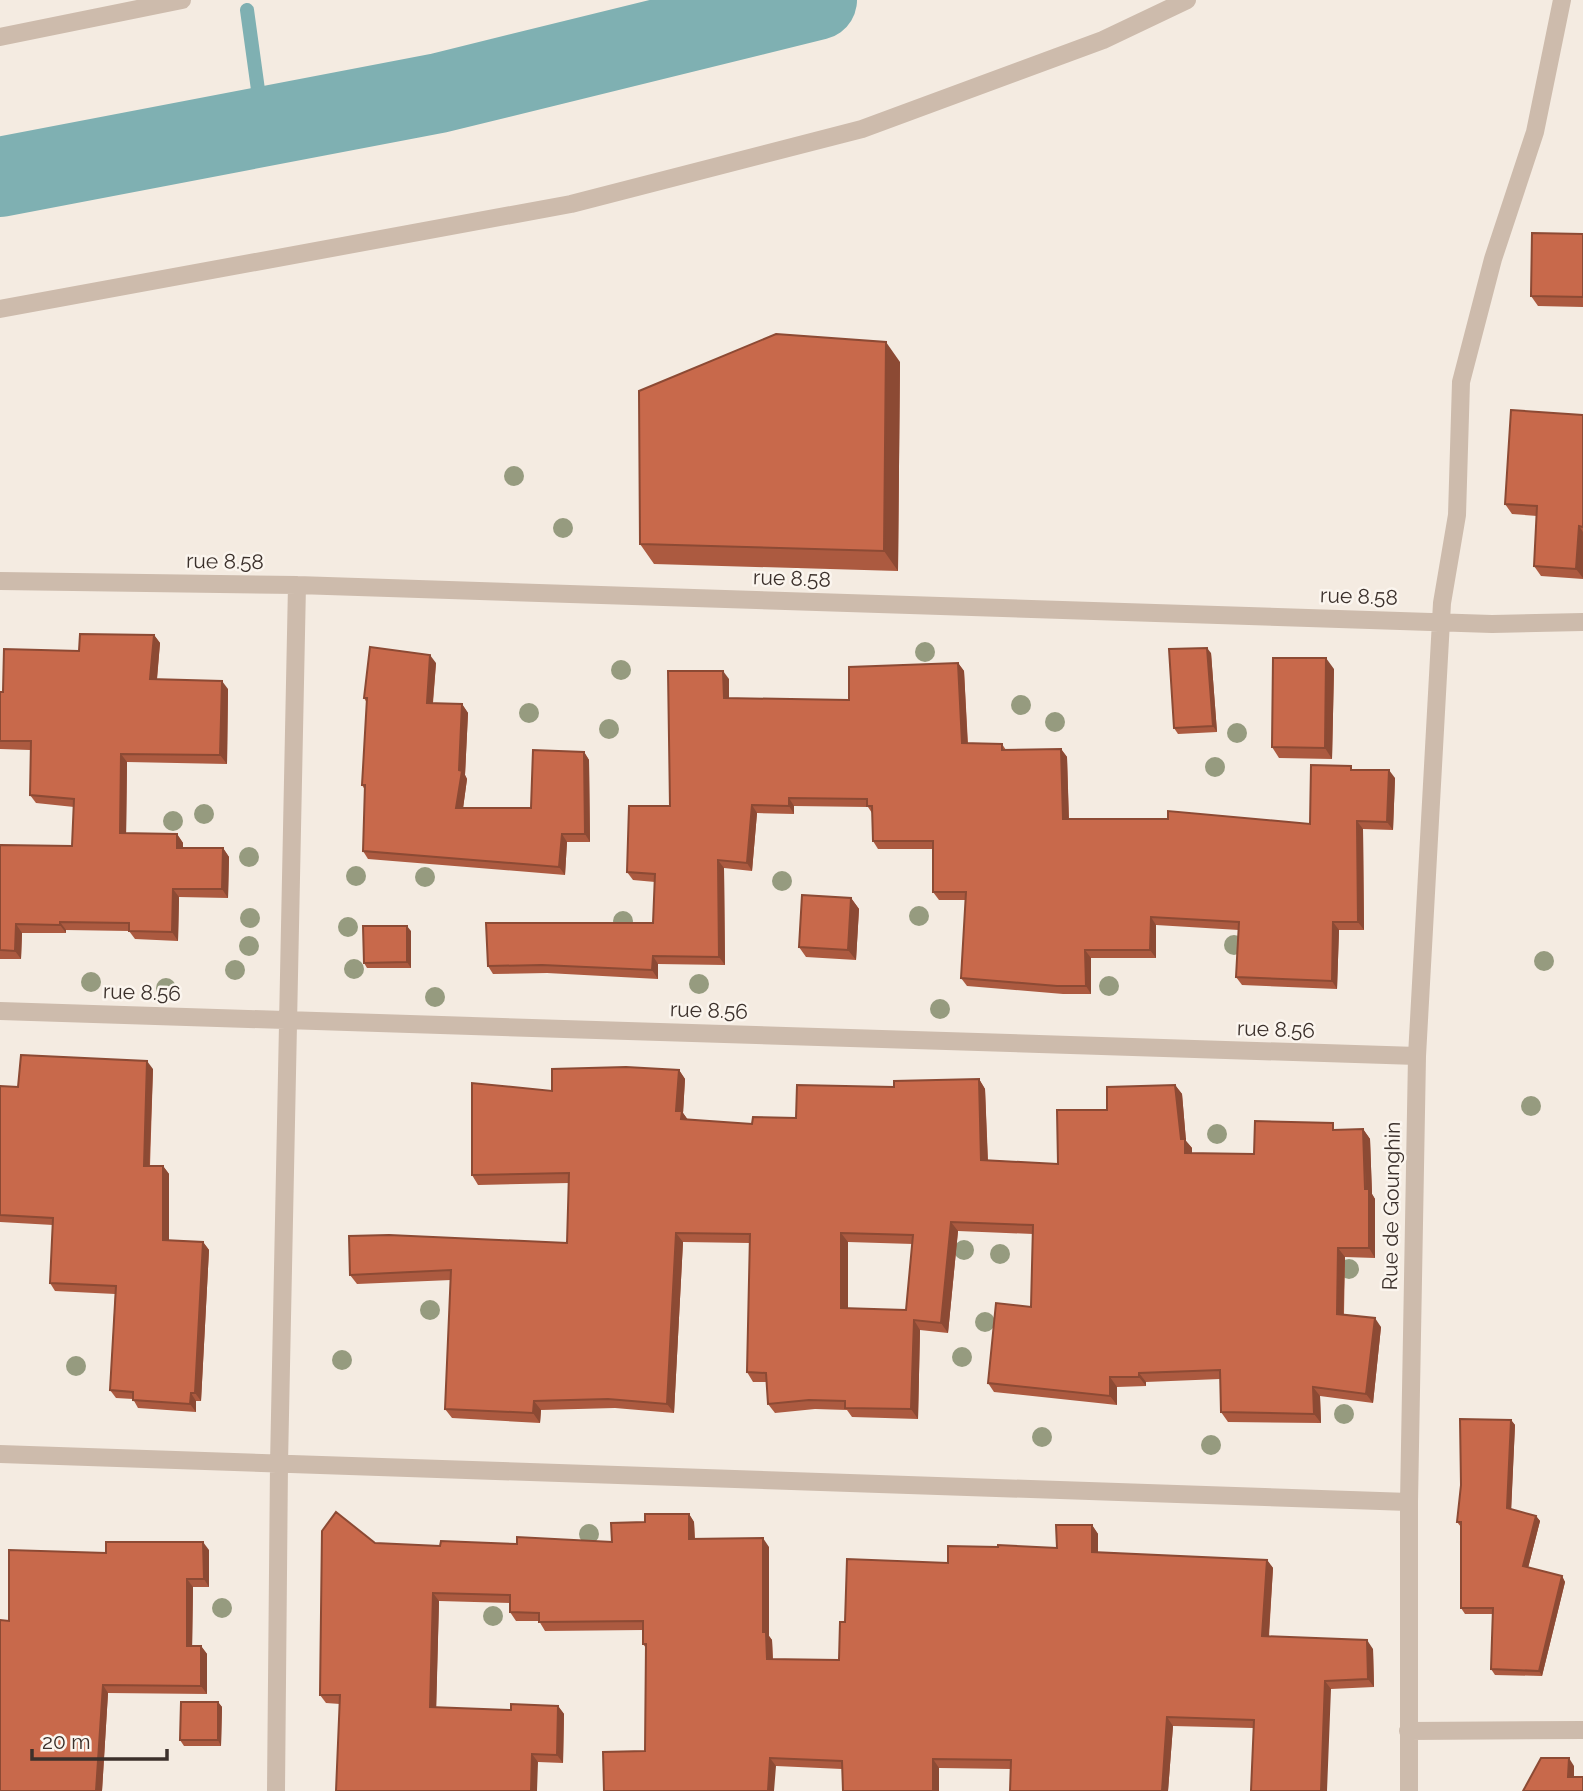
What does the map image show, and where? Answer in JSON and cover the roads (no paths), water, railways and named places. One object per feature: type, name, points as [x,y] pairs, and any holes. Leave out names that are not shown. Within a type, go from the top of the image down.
[{"type":"street","points":[[0,37],[182,0]]},
{"type":"street","points":[[0,309],[571,204],[849,132],[1103,40],[1187,0]]},
{"type":"street","name":"Rue de Gounghin","points":[[1409,1791],[1409,1502],[1417,1056],[1442,603],[1457,515],[1461,382],[1493,259],[1535,132],[1562,0]]},
{"type":"street","name":"rue 8.58","points":[[0,580],[297,585],[1492,624],[1583,622]]},
{"type":"street","points":[[276,1791],[279,1464],[297,585]]},
{"type":"street","name":"rue 8.56","points":[[0,1011],[1417,1056]]},
{"type":"street","points":[[0,1454],[1409,1502]]},
{"type":"street","points":[[1409,1731],[1583,1730]]},
{"type":"waterway","points":[[0,177],[439,93],[817,0]]},
{"type":"waterway","points":[[247,10],[263,126]]}]
